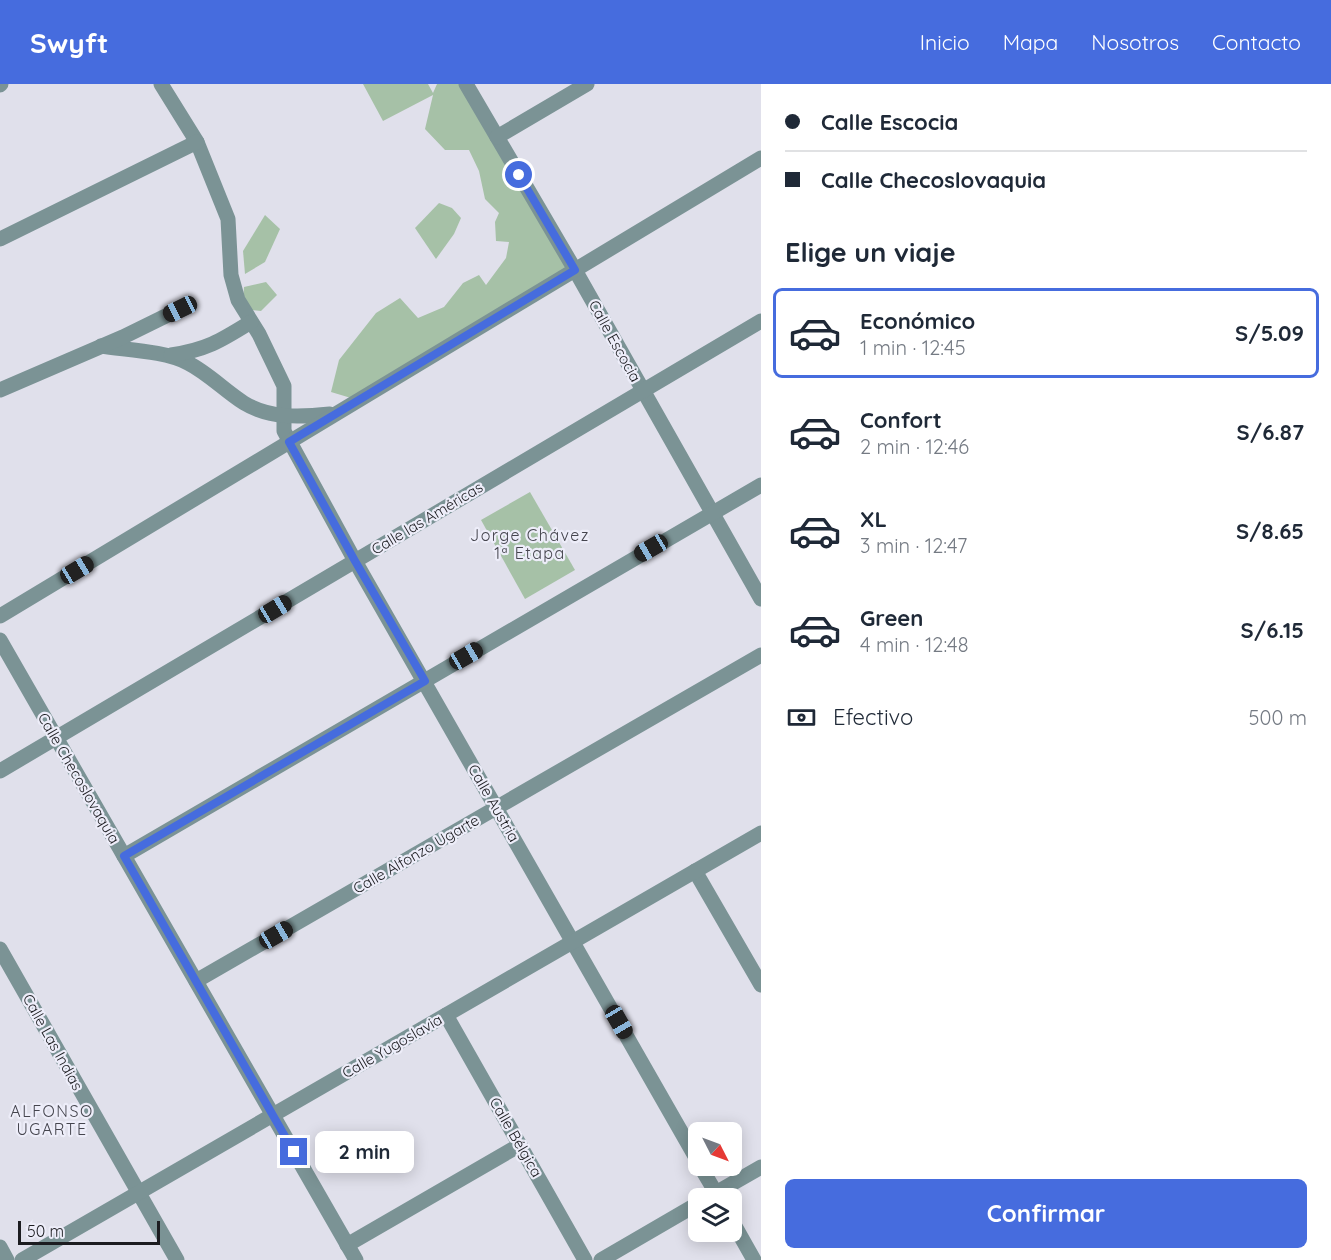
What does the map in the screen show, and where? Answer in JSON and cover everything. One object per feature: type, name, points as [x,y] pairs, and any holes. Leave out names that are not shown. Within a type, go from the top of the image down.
[{"type":"street","name":"Calle Austria","points":[[161,84],[178,107],[198,142],[228,219],[231,275],[238,300],[284,386],[284,431],[289,442],[688,1143]]},
{"type":"street","name":"Calle Escocia","points":[[466,84],[575,270],[761,599]]},
{"type":"street","points":[[497,137],[587,84]]},
{"type":"street","points":[[0,239],[198,142]]},
{"type":"street","points":[[0,616],[761,158]]},
{"type":"street","points":[[0,390],[180,309]]},
{"type":"street","name":"Calle las Américas","points":[[0,771],[761,321]]},
{"type":"street","points":[[165,356],[198,351],[224,339],[251,322]]},
{"type":"street","points":[[101,346],[165,356],[187,362],[246,405],[265,412],[284,416],[336,413]]},
{"type":"street","points":[[124,856],[761,485]]},
{"type":"street","name":"Calle Checoslovaquia","points":[[0,640],[356,1260]]},
{"type":"street","name":"Calle Alfonzo Ugarte","points":[[196,981],[761,655]]},
{"type":"street","name":"Calle Yugoslavia","points":[[22,1260],[761,832]]},
{"type":"street","points":[[695,871],[761,985]]},
{"type":"street","name":"Calle Las Indias","points":[[0,949],[177,1260]]},
{"type":"street","name":"Calle Bélgica","points":[[446,1015],[585,1260]]},
{"type":"street","points":[[347,1245],[520,1145]]},
{"type":"street","points":[[728,1188],[761,1167]]},
{"type":"street","points":[[601,1260],[688,1209]]},
{"type":"street","points":[[742,1239],[754,1260]]},
{"type":"street","points":[[0,1247],[8,1260]]},
{"type":"green space","points":[[363,84],[428,84],[433,93],[437,84],[462,84],[575,270],[351,398],[331,392],[339,360],[376,313],[400,298],[418,318],[444,307],[463,283],[479,275],[486,285],[506,258],[509,242],[496,241],[495,222],[499,213],[485,199],[479,171],[469,150],[445,150],[425,129],[433,95],[383,121]]},
{"type":"green space","points":[[439,203],[452,208],[461,218],[454,234],[436,259],[415,228]]},
{"type":"green space","points":[[265,215],[280,229],[265,262],[245,274],[243,251]]},
{"type":"green space","points":[[266,282],[277,295],[261,311],[252,310],[243,301],[244,287]]},
{"type":"green space","points":[[530,492],[575,570],[525,599],[481,520]]},
{"type":"district","name":"Jorge Chávez 1ª Etapa","points":[[530,544]]},
{"type":"district","name":"ALFONSO UGARTE","points":[[52,1120]]},
{"type":"route","points":[[294,1152],[124,856],[425,681],[289,442],[575,270],[519,175]]}]
